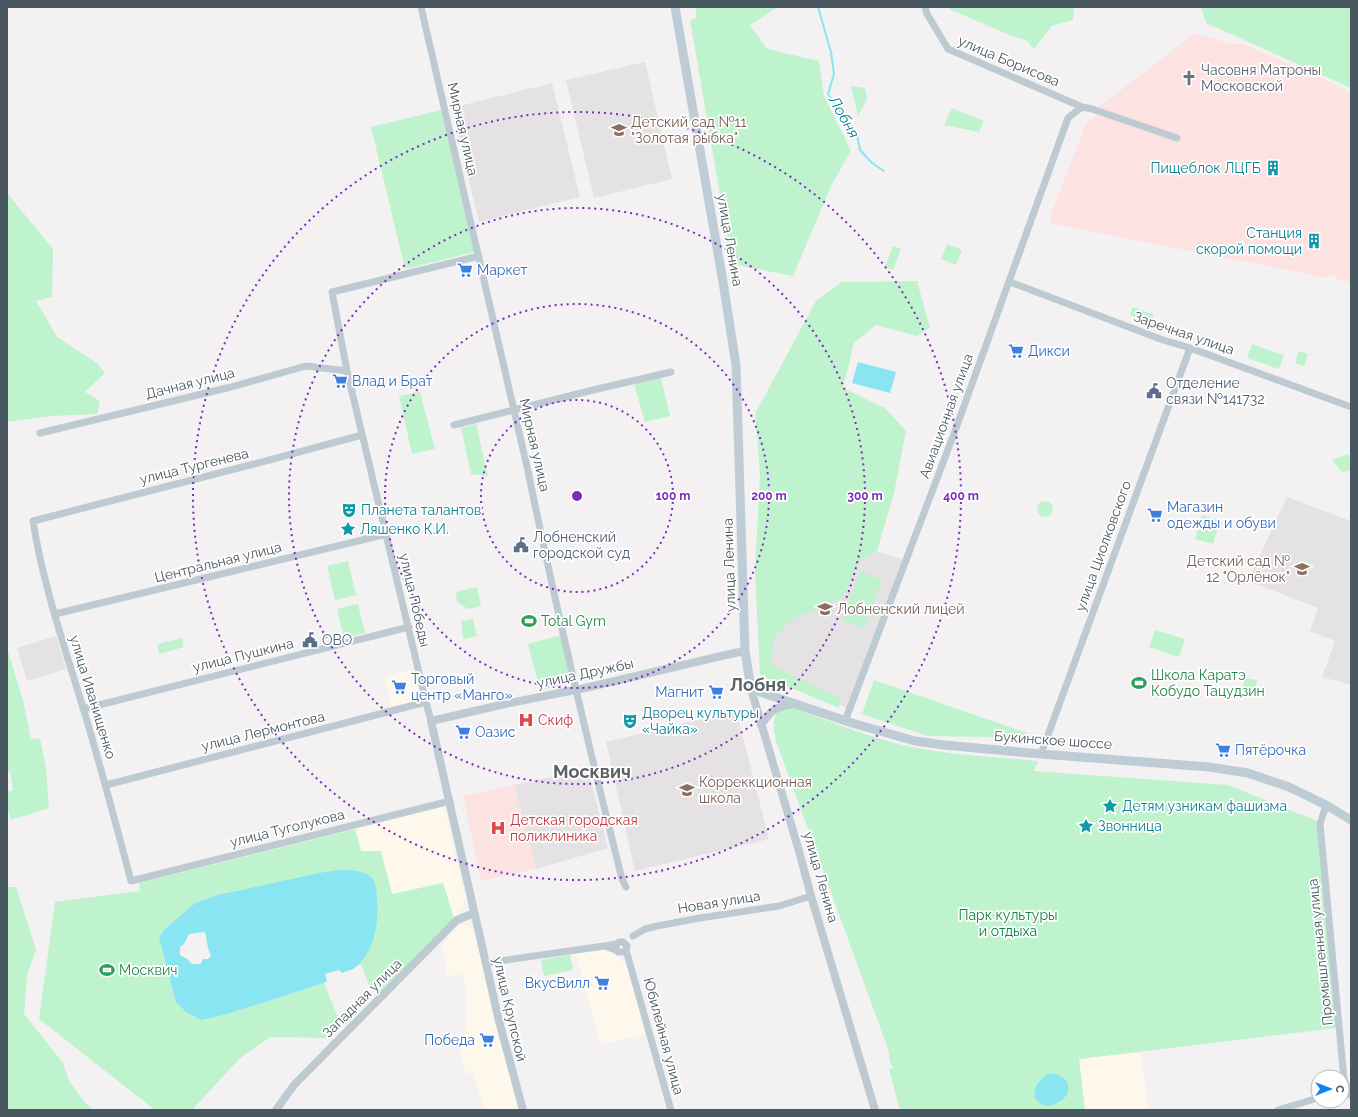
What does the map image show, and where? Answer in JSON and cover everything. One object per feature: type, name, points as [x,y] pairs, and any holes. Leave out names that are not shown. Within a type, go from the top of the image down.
[{"type":"main road","name":"улица Ленина","points":[[675,7],[736,365],[745,651],[751,689]]},
{"type":"main road","name":"Букинское шоссе","points":[[751,689],[915,741],[944,746],[1162,763],[1248,773],[1289,788],[1326,805],[1351,820]]},
{"type":"street","name":"Мирная улица","points":[[421,7],[514,410],[589,749],[622,879],[626,887]]},
{"type":"street","name":"улица Борисова","points":[[925,7],[948,49],[1082,107],[1092,108],[1177,138]]},
{"type":"street","name":"Авиационная улица","points":[[846,720],[1010,282],[1068,118],[1082,107]]},
{"type":"street","name":"улица Победы","points":[[474,913],[450,801],[347,371],[332,292],[478,256]]},
{"type":"street","name":"Заречная улица","points":[[1010,282],[1163,340],[1190,348],[1351,407]]},
{"type":"street","name":"улица Циолковского","points":[[1041,754],[1190,348]]},
{"type":"street","name":"Дачная улица","points":[[40,432],[232,387],[306,366],[347,371]]},
{"type":"street","points":[[454,425],[671,372]]},
{"type":"street","name":"улица Тургенева","points":[[33,520],[362,435]]},
{"type":"street","name":"улица Иванищенко","points":[[33,520],[41,566],[106,785],[131,881]]},
{"type":"street","name":"Центральная улица","points":[[55,614],[387,534]]},
{"type":"street","name":"улица Пушкина","points":[[83,709],[409,627]]},
{"type":"street","name":"улица Дружбы","points":[[431,721],[576,690],[745,651]]},
{"type":"street","name":"улица Ленина","points":[[751,689],[875,1110]]},
{"type":"street","name":"улица Лермонтова","points":[[106,785],[426,702]]},
{"type":"street","points":[[761,725],[769,712],[781,706],[795,704]]},
{"type":"street","name":"улица Туголукова","points":[[131,881],[450,801]]},
{"type":"street","name":"Промышленная улица","points":[[1326,805],[1320,824],[1342,1069]]},
{"type":"street","name":"Новая улица","points":[[621,947],[645,928],[779,906],[811,896]]},
{"type":"street","name":"улица Крупской","points":[[474,913],[507,1055],[523,1110]]},
{"type":"street","name":"Западная улица","points":[[276,1110],[294,1085],[457,920],[474,913]]},
{"type":"street","points":[[486,963],[604,946],[621,947]]},
{"type":"street","name":"Юбилейная улица","points":[[621,947],[632,968],[670,1110]]},
{"type":"street","points":[[1278,1110],[1310,1100]]},
{"type":"shaded area","points":[[1195,33],[1231,44],[1242,44],[1323,78],[1351,93],[1351,284],[1329,274],[1327,278],[1049,223],[1054,206],[1086,124],[1098,115],[1099,107]]},
{"type":"shaded area","name":"Детский сад №11 \"Золотая рыбка\"","points":[[645,62],[672,179],[594,198],[566,80]]},
{"type":"shaded area","points":[[552,83],[580,197],[479,222],[451,108]]},
{"type":"shaded area","name":"Детский сад № 12 \"Орлёнок\"","points":[[1287,497],[1351,521],[1351,685],[1322,677],[1335,641],[1310,631],[1318,608],[1248,581]]},
{"type":"shaded area","name":"Лобненский лицей","points":[[868,549],[903,559],[847,708],[775,678],[764,647],[767,570]]},
{"type":"shaded area","points":[[56,636],[66,669],[27,681],[17,648]]},
{"type":"shaded area","points":[[415,669],[423,702],[392,710],[384,677]]},
{"type":"shaded area","name":"Корреккционная школа","points":[[736,710],[769,839],[635,871],[606,742]]},
{"type":"shaded area","points":[[588,769],[608,848],[536,869],[514,785]]},
{"type":"shaded area","name":"Детская городская поликлиника","points":[[514,785],[536,869],[481,881],[463,796]]},
{"type":"shaded area","points":[[443,808],[445,810],[465,898],[462,908],[454,918],[443,883],[392,895],[381,851],[361,852],[355,829]]},
{"type":"shaded area","points":[[461,924],[470,926],[476,937],[493,1006],[493,1015],[519,1110],[484,1110],[474,1074],[466,1073],[458,1046],[465,1035],[467,1013],[465,985],[462,973],[445,977],[445,955],[440,950],[449,934]]},
{"type":"shaded area","points":[[607,950],[617,955],[627,966],[648,1034],[600,1044],[576,954]]},
{"type":"shaded area","points":[[1141,1052],[1148,1110],[1085,1110],[1079,1059]]},
{"type":"green space","points":[[695,7],[778,7],[750,25],[767,49],[819,61],[824,96],[851,151],[832,184],[793,276],[732,264],[690,20],[697,18]]},
{"type":"green space","points":[[951,7],[1074,7],[1073,20],[1052,26],[1034,49],[1026,40],[1014,37],[949,9]]},
{"type":"green space","points":[[1201,7],[1351,7],[1351,88],[1206,23]]},
{"type":"green space","points":[[851,86],[865,88],[867,99],[858,116]]},
{"type":"green space","points":[[952,108],[984,121],[979,132],[944,125]]},
{"type":"green space","points":[[441,110],[475,252],[405,269],[371,127]]},
{"type":"green space","points":[[7,193],[53,249],[52,297],[36,301],[57,337],[98,364],[105,373],[85,392],[100,401],[97,414],[52,416],[7,422]]},
{"type":"green space","points":[[947,244],[962,250],[956,265],[941,259]]},
{"type":"green space","points":[[893,246],[901,249],[893,270],[885,267]]},
{"type":"green space","points":[[917,281],[930,328],[917,336],[876,325],[854,343],[843,388],[885,408],[906,431],[894,493],[877,551],[859,562],[843,598],[792,619],[774,638],[771,665],[840,699],[839,708],[760,675],[755,572],[760,474],[755,414],[816,301],[842,282]]},
{"type":"green space","points":[[1133,307],[1154,315],[1151,323],[1130,315]]},
{"type":"green space","points":[[1252,344],[1284,355],[1279,369],[1247,358]]},
{"type":"green space","points":[[1299,351],[1308,354],[1304,366],[1295,363]]},
{"type":"green space","points":[[661,378],[670,416],[645,422],[634,384]]},
{"type":"green space","points":[[420,392],[435,449],[412,454],[399,396]]},
{"type":"green space","points":[[476,424],[488,476],[471,474],[461,428]]},
{"type":"green space","points":[[1348,454],[1351,460],[1351,470],[1342,472],[1332,460]]},
{"type":"green space","points":[[1045,501],[1051,503],[1053,509],[1051,515],[1045,517],[1039,515],[1037,509],[1039,503]]},
{"type":"green space","points":[[1202,515],[1220,521],[1213,544],[1195,539]]},
{"type":"green space","points":[[348,561],[356,595],[335,600],[327,566]]},
{"type":"green space","points":[[860,571],[882,580],[864,628],[842,620]]},
{"type":"green space","points":[[477,587],[481,606],[468,609],[457,602],[456,592]]},
{"type":"green space","points":[[358,604],[365,633],[344,638],[337,609]]},
{"type":"green space","points":[[473,619],[477,636],[463,639],[461,621]]},
{"type":"green space","points":[[1155,630],[1185,639],[1179,657],[1149,647]]},
{"type":"green space","points":[[561,635],[571,683],[540,690],[528,644]]},
{"type":"green space","points":[[182,638],[184,647],[159,654],[157,644]]},
{"type":"green space","points":[[7,648],[23,700],[31,739],[40,738],[46,769],[49,808],[11,820],[7,807],[7,792],[13,790],[10,771],[7,772]]},
{"type":"green space","points":[[1245,678],[1257,680],[1255,690],[1243,687]]},
{"type":"green space","points":[[874,680],[1041,738],[928,736],[862,714]]},
{"type":"green space","name":"Парк культуры и отдыха","points":[[792,707],[836,724],[911,747],[958,754],[1038,761],[1034,771],[1228,785],[1276,804],[1283,804],[1289,810],[1318,821],[1337,1028],[1079,1059],[1085,1110],[900,1110],[889,1069],[893,1068],[890,1062],[888,1049],[776,741],[774,730],[775,716],[777,712]]},
{"type":"green space","name":"Москвич","points":[[355,829],[361,851],[381,851],[392,894],[443,883],[454,918],[383,992],[370,987],[361,964],[356,967],[363,958],[377,895],[373,879],[266,885],[217,895],[195,903],[165,929],[159,937],[187,1013],[201,1020],[224,1015],[324,983],[342,1027],[327,1038],[270,1037],[239,1059],[192,1110],[155,1110],[39,1019],[55,902],[140,891],[139,883]]},
{"type":"green space","points":[[7,887],[16,887],[36,950],[27,975],[24,1014],[63,1063],[69,1081],[83,1100],[93,1110],[7,1110]]},
{"type":"green space","points":[[570,955],[573,970],[544,976],[541,960]]},
{"type":"water","points":[[858,362],[896,372],[890,393],[852,383]]},
{"type":"water","points":[[340,870],[356,871],[368,875],[372,878],[374,883],[377,908],[376,926],[372,944],[368,953],[356,967],[342,973],[339,970],[325,974],[327,981],[324,983],[224,1015],[201,1020],[187,1013],[176,1002],[159,937],[165,929],[195,903],[217,895],[319,873]],"holes":[[[205,932],[211,956],[208,959],[203,959],[201,964],[192,964],[180,955],[180,947],[184,944],[189,934]]]},
{"type":"water","points":[[1048,1074],[1056,1074],[1064,1078],[1067,1081],[1068,1089],[1067,1094],[1061,1101],[1046,1106],[1035,1099],[1035,1091],[1037,1084]]},
{"type":"waterway","name":"Лобня","points":[[818,7],[831,52],[834,74],[828,94],[857,135],[860,150],[872,163],[884,171]]},
{"type":"place","name":"Часовня Матроны Московской","points":[[1189,78]]},
{"type":"place","name":"Детский сад №11 \"Золотая рыбка\"","points":[[619,130]]},
{"type":"place","name":"Пищеблок ЛЦГБ","points":[[1273,168]]},
{"type":"place","name":"Станция скорой помощи","points":[[1314,241]]},
{"type":"place","name":"Маркет","points":[[465,270]]},
{"type":"place","name":"Дикси","points":[[1016,351]]},
{"type":"place","name":"Влад и Брат","points":[[340,381]]},
{"type":"place","name":"Отделение связи №141732","points":[[1154,391]]},
{"type":"place","name":"Планета талантов","points":[[349,510]]},
{"type":"place","name":"Магазин одежды и обуви","points":[[1155,515]]},
{"type":"place","name":"Ляшенко К.И.","points":[[348,529]]},
{"type":"place","name":"Лобненский городской суд","points":[[521,545]]},
{"type":"place","name":"Детский сад № 12 \"Орлёнок\"","points":[[1302,569]]},
{"type":"place","name":"Лобненский лицей","points":[[825,609]]},
{"type":"place","name":"Total Gym","points":[[529,621]]},
{"type":"place","name":"ОВО","points":[[310,640]]},
{"type":"place","name":"Школа Каратэ Кобудо Тацудзин","points":[[1139,683]]},
{"type":"place","name":"Торговый центр «Манго»","points":[[399,687]]},
{"type":"place","name":"Магнит","points":[[716,692]]},
{"type":"place","name":"Скиф","points":[[526,720]]},
{"type":"place","name":"Дворец культуры «Чайка»","points":[[630,721]]},
{"type":"place","name":"Оазис","points":[[463,732]]},
{"type":"place","name":"Пятёрочка","points":[[1223,750]]},
{"type":"place","name":"Корреккционная школа","points":[[687,790]]},
{"type":"place","name":"Детям узникам фашизма","points":[[1110,806]]},
{"type":"place","name":"Звонница","points":[[1086,826]]},
{"type":"place","name":"Детская городская поликлиника","points":[[498,828]]},
{"type":"place","name":"Москвич","points":[[107,970]]},
{"type":"place","name":"ВкусВилл","points":[[602,983]]},
{"type":"place","name":"Победа","points":[[487,1040]]},
{"type":"district","name":"Лобня","points":[[758,685]]},
{"type":"district","name":"Москвич","points":[[592,772]]}]
